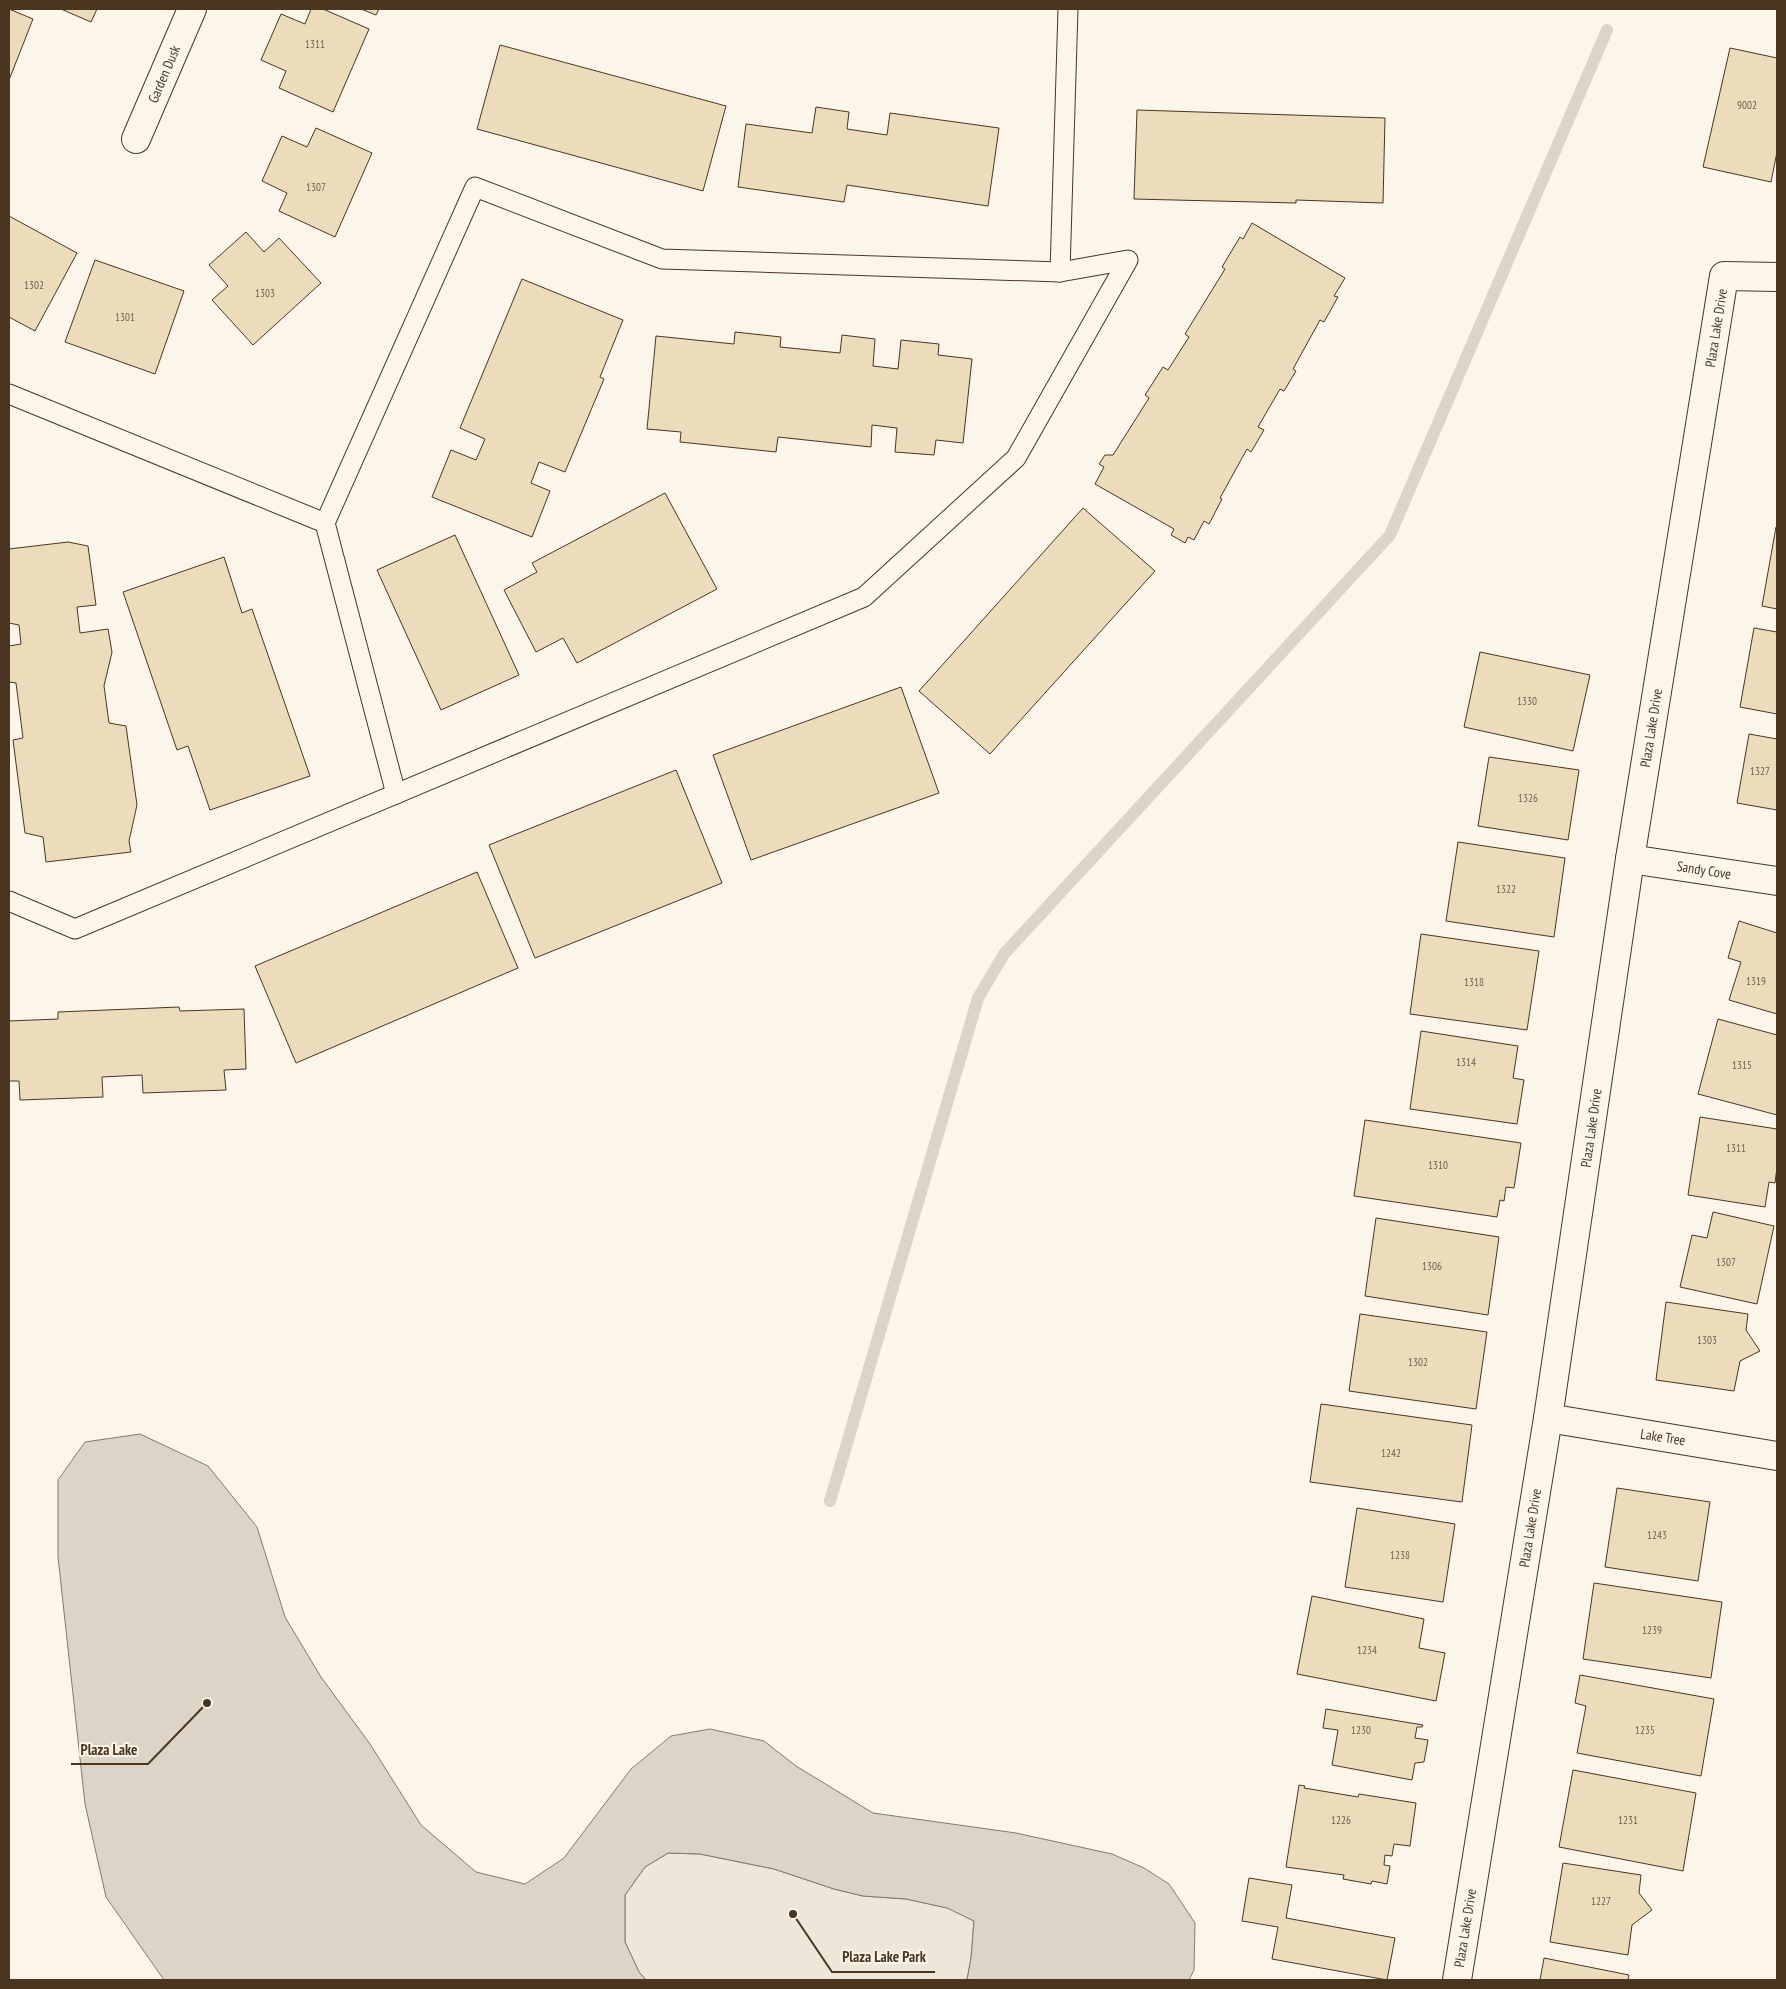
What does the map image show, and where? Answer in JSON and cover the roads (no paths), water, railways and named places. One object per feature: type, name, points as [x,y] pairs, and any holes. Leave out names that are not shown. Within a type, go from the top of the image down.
[{"type":"street","name":"Garden Dusk","points":[[136,139],[192,9]]},
{"type":"street","name":"Plaza Lake Drive","points":[[1457,1980],[1548,1418],[1630,859],[1724,276],[1777,277]]},
{"type":"street","name":"Sandy Cove","points":[[1630,859],[1777,881]]},
{"type":"street","name":"Lake Tree","points":[[1548,1418],[1777,1456]]},
{"type":"lane","points":[[1060,272],[1068,9]]},
{"type":"lane","points":[[9,901],[75,929],[396,794],[864,597],[1016,458],[1128,260],[1060,272],[662,260],[475,187],[325,523],[396,794]]},
{"type":"lane","points":[[9,394],[325,523]]},
{"type":"waterway","points":[[830,1501],[978,998],[1004,954],[1390,535],[1607,30]]},
{"type":"place","name":"Plaza Lake","points":[[207,1703]]},
{"type":"place","name":"Plaza Lake Park","points":[[793,1914]]}]
